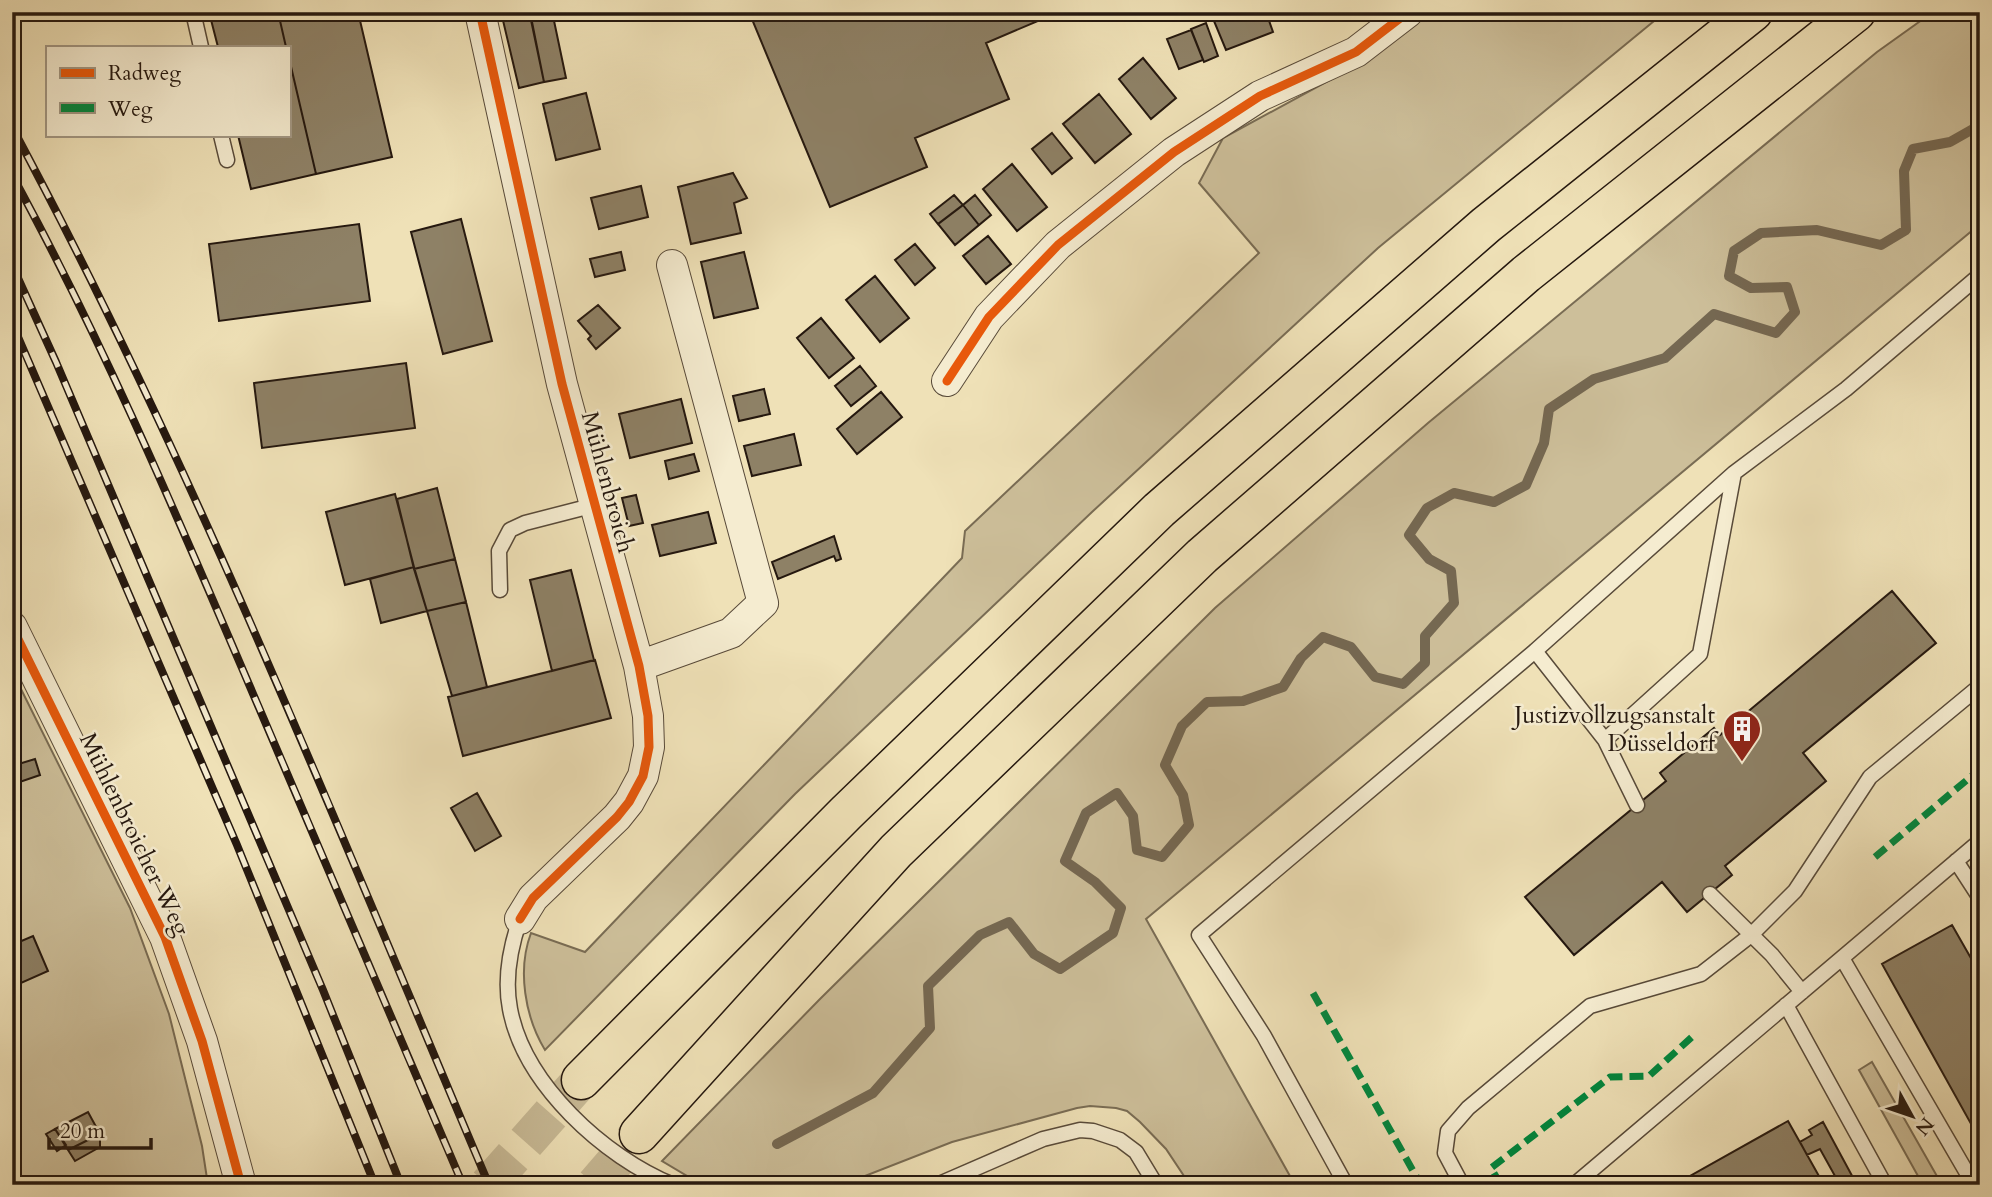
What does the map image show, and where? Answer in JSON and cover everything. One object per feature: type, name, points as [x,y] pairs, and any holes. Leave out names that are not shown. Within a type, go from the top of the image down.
[{"type":"highway","points":[[581,1080],[846,813],[1159,510],[1486,225],[1753,12]]},
{"type":"highway","points":[[639,1134],[896,851],[1202,556],[1526,274],[1856,12]]},
{"type":"street","name":"Mühlenbroich","points":[[480,12],[562,384],[639,666],[649,733],[643,776],[629,802],[617,817],[533,898],[520,919]]},
{"type":"street","points":[[947,382],[989,317],[1058,245],[1079,228],[1185,145],[1260,96],[1356,52],[1408,12]]},
{"type":"street","points":[[639,666],[731,633],[763,603],[672,265]]},
{"type":"street","name":"Mühlenbroicher Weg","points":[[12,627],[166,937],[202,1041],[242,1185]]},
{"type":"lane","points":[[193,12],[201,46]]},
{"type":"lane","points":[[221,136],[227,160]]},
{"type":"lane","points":[[1346,1185],[1264,1036],[1199,935],[1535,650],[1734,473],[1846,389],[1980,275]]},
{"type":"lane","points":[[1605,740],[1700,654],[1734,473]]},
{"type":"lane","points":[[500,590],[499,551],[510,530],[525,523],[594,505]]},
{"type":"lane","points":[[1535,650],[1605,740],[1637,805]]},
{"type":"lane","points":[[1462,1185],[1445,1153],[1448,1130],[1468,1108],[1590,1006],[1701,974],[1751,934],[1795,891],[1870,777],[1980,686]]},
{"type":"lane","points":[[1574,1185],[1980,841]]},
{"type":"lane","points":[[1956,861],[1980,898]]},
{"type":"lane","points":[[1710,894],[1772,955],[1802,992]]},
{"type":"lane","points":[[520,919],[510,955],[509,997],[515,1029],[531,1063],[553,1093],[596,1137],[637,1167],[673,1185]]},
{"type":"lane","points":[[1842,958],[1974,1185]]},
{"type":"lane","points":[[1786,1005],[1885,1185]]},
{"type":"lane","points":[[937,1185],[1043,1139],[1080,1130],[1093,1131],[1120,1140],[1136,1152],[1156,1185]]},
{"type":"shaded area","points":[[1432,12],[1665,12],[1378,248],[1092,512],[795,794],[545,1050],[532,1023],[525,993],[524,962],[531,933],[585,952],[962,558],[965,531],[1259,253],[1199,183],[1223,138],[1365,61]]},
{"type":"shaded area","points":[[1933,12],[1980,14],[1980,224],[1146,919],[1295,1185],[1190,1185],[1166,1149],[1127,1111],[1090,1106],[952,1142],[842,1185],[709,1185],[694,1180],[662,1161],[820,999],[1215,608],[1428,423],[1877,52]]},
{"type":"shaded area","points":[[12,671],[130,908],[169,1014],[202,1146],[208,1185],[12,1185]]},
{"type":"shaded area","points":[[1872,1062],[1942,1185],[1923,1185],[1859,1070]]},
{"type":"building","points":[[209,12],[278,12],[286,46],[218,46]]},
{"type":"building","points":[[278,12],[358,12],[392,157],[316,174],[290,62],[290,46],[286,46]]},
{"type":"building","points":[[501,12],[530,12],[544,82],[519,88]]},
{"type":"building","points":[[749,12],[1059,12],[986,43],[1009,99],[915,138],[927,167],[830,207]]},
{"type":"building","points":[[1235,12],[1266,12],[1273,32],[1226,50],[1214,21]]},
{"type":"building","points":[[553,16],[566,78],[544,82],[531,20]]},
{"type":"building","points":[[1206,23],[1218,56],[1204,62],[1191,29]]},
{"type":"building","points":[[1191,30],[1203,60],[1179,69],[1167,39]]},
{"type":"building","points":[[1143,58],[1176,98],[1151,119],[1119,79]]},
{"type":"building","points":[[290,62],[316,174],[251,189],[238,136],[290,136]]},
{"type":"building","points":[[586,93],[600,149],[556,160],[543,104]]},
{"type":"building","points":[[1099,94],[1131,134],[1095,163],[1063,124]]},
{"type":"building","points":[[1052,133],[1072,158],[1052,174],[1032,149]]},
{"type":"building","points":[[1012,164],[1047,207],[1017,231],[983,189]]},
{"type":"building","points":[[733,173],[747,198],[734,203],[741,233],[691,244],[678,187]]},
{"type":"building","points":[[641,186],[648,217],[599,229],[591,198]]},
{"type":"building","points":[[954,195],[963,205],[938,224],[930,214]]},
{"type":"building","points":[[975,195],[991,215],[979,225],[963,205]]},
{"type":"building","points":[[963,205],[979,225],[955,245],[938,224]]},
{"type":"building","points":[[461,219],[492,341],[443,354],[411,232]]},
{"type":"building","points":[[359,224],[370,301],[219,321],[209,244]]},
{"type":"building","points":[[988,236],[1011,264],[986,284],[963,256]]},
{"type":"building","points":[[915,244],[935,268],[915,285],[895,260]]},
{"type":"building","points":[[621,252],[625,270],[595,277],[590,259]]},
{"type":"building","points":[[744,252],[758,308],[714,318],[701,262]]},
{"type":"building","points":[[875,276],[909,318],[880,342],[846,300]]},
{"type":"building","points":[[598,305],[620,328],[596,349],[588,339],[591,336],[578,321]]},
{"type":"building","points":[[821,318],[854,358],[829,378],[797,338]]},
{"type":"building","points":[[406,363],[415,428],[262,448],[254,383]]},
{"type":"building","points":[[860,366],[876,386],[851,406],[835,386]]},
{"type":"building","points":[[764,389],[770,414],[739,421],[733,396]]},
{"type":"building","points":[[881,392],[902,417],[857,454],[837,429]]},
{"type":"building","points":[[681,399],[692,443],[630,458],[619,414]]},
{"type":"building","points":[[794,434],[801,465],[752,476],[744,446]]},
{"type":"building","points":[[694,454],[699,471],[669,479],[665,461]]},
{"type":"building","points":[[437,488],[455,559],[414,569],[397,499]]},
{"type":"building","points":[[395,494],[414,567],[345,585],[326,512]]},
{"type":"building","points":[[636,495],[643,523],[629,526],[622,498]]},
{"type":"building","points":[[708,512],[716,543],[660,556],[652,525]]},
{"type":"building","points":[[834,536],[841,559],[836,561],[834,556],[778,579],[772,562]]},
{"type":"building","points":[[455,559],[466,602],[427,611],[414,569]]},
{"type":"building","points":[[414,567],[427,611],[381,623],[370,579]]},
{"type":"building","points":[[571,570],[594,660],[552,671],[530,580]]},
{"type":"building","name":"Justizvollzugsanstalt Düsseldorf","points":[[1892,591],[1936,643],[1803,753],[1826,781],[1725,866],[1732,875],[1687,912],[1662,882],[1574,955],[1525,897],[1666,781],[1660,773],[1714,728],[1720,735]]},
{"type":"building","points":[[466,602],[487,687],[452,696],[427,611]]},
{"type":"building","points":[[595,660],[611,718],[463,756],[448,697]]},
{"type":"building","points":[[35,759],[40,775],[14,784],[12,766]]},
{"type":"building","points":[[477,793],[501,836],[475,851],[451,808]]},
{"type":"building","points":[[1952,925],[1980,974],[1980,1140],[1882,964]]},
{"type":"building","points":[[33,936],[48,971],[21,983],[12,963],[12,945]]},
{"type":"building","points":[[88,1112],[100,1134],[68,1150],[55,1129]]},
{"type":"building","points":[[1788,1121],[1824,1185],[1674,1185]]},
{"type":"building","points":[[1823,1122],[1857,1185],[1840,1185],[1820,1149],[1807,1155],[1800,1142],[1812,1135],[1809,1130]]},
{"type":"building","points":[[55,1129],[66,1145],[57,1151],[46,1134]]},
{"type":"building","points":[[100,1134],[100,1147],[75,1161],[68,1150]]},
{"type":"waterway","points":[[777,1144],[873,1093],[930,1028],[928,986],[980,935],[1009,922],[1034,954],[1060,969],[1113,933],[1121,908],[1095,882],[1065,861],[1086,813],[1117,793],[1133,816],[1137,850],[1162,857],[1189,825],[1183,795],[1165,765],[1182,726],[1207,702],[1243,701],[1283,687],[1301,658],[1323,637],[1351,647],[1375,677],[1403,684],[1425,663],[1425,636],[1454,603],[1451,571],[1429,559],[1409,535],[1427,508],[1454,493],[1494,502],[1526,485],[1544,443],[1549,409],[1594,379],[1665,358],[1714,314],[1776,333],[1795,312],[1787,287],[1751,288],[1729,276],[1734,251],[1761,233],[1817,230],[1881,245],[1906,230],[1904,171],[1913,149],[1950,142],[1980,125]]},
{"type":"tunnel","points":[[488,1185],[581,1080]]},
{"type":"tunnel","points":[[595,1185],[639,1134]]},
{"type":"railway","points":[[12,127],[79,256],[204,518],[320,784],[489,1185]]},
{"type":"railway","points":[[12,175],[75,296],[161,481],[463,1185]]},
{"type":"railway","points":[[12,265],[56,362],[323,990],[401,1185]]},
{"type":"railway","points":[[12,323],[237,845],[375,1185]]},
{"type":"marked path","points":[[1875,857],[1980,769]]},
{"type":"marked path","points":[[1313,993],[1421,1185]]},
{"type":"marked path","points":[[1501,1185],[1491,1168],[1610,1077],[1649,1076],[1693,1036]]},
{"type":"cycle path","points":[[480,12],[562,384],[639,666],[648,716],[649,747],[643,776],[629,802],[617,817],[533,898],[520,919]]},
{"type":"cycle path","points":[[947,381],[989,317],[1058,245],[1174,152],[1260,96],[1356,52],[1408,12]]},
{"type":"cycle path","points":[[12,627],[165,937],[202,1041],[241,1185]]},
{"type":"place","name":"Justizvollzugsanstalt Düsseldorf","points":[[1742,763]]}]
